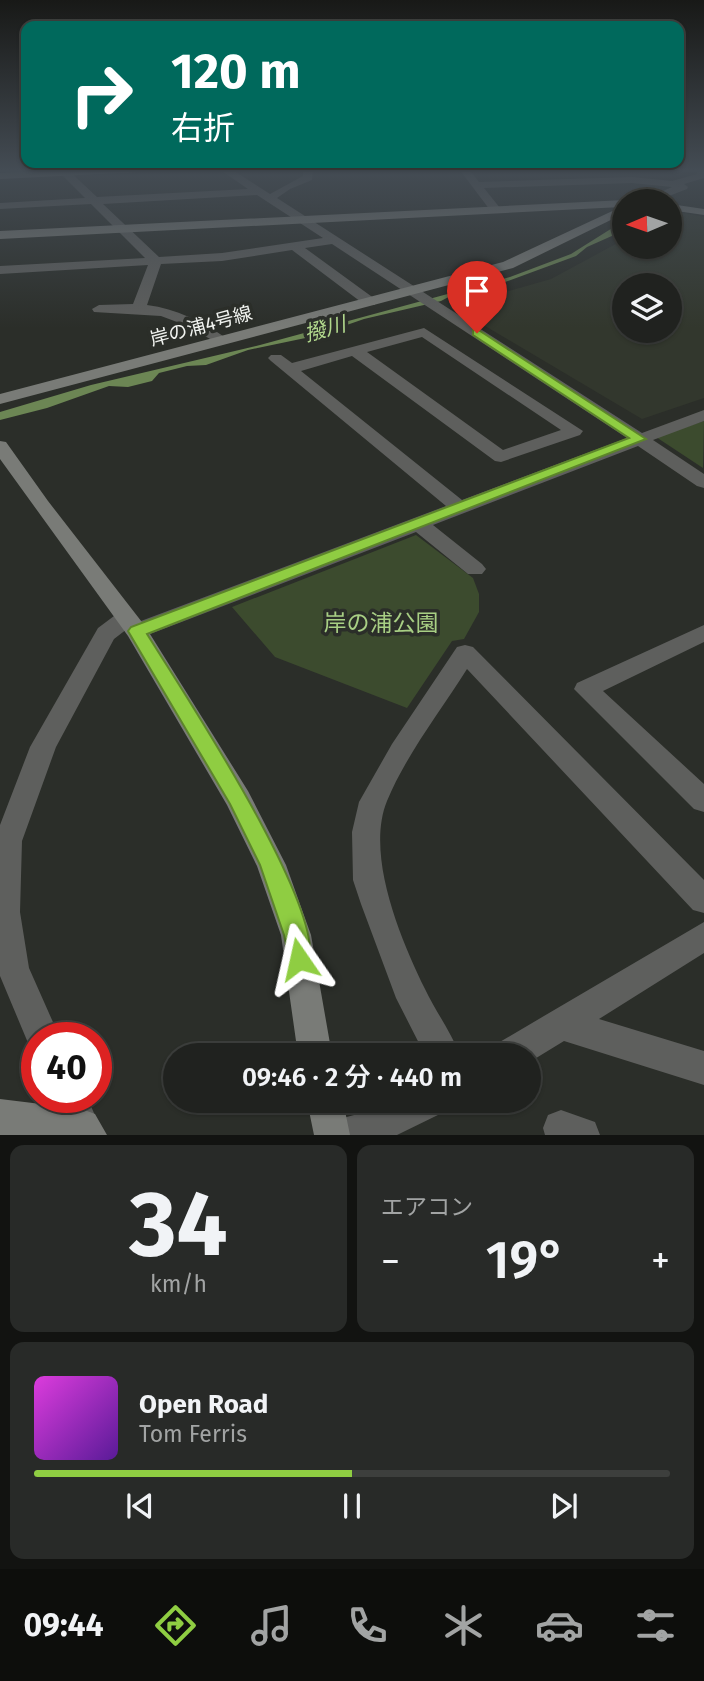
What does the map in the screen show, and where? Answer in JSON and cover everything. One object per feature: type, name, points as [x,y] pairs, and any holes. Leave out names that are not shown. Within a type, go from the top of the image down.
[{"type":"street","points":[[116,222],[156,261]]},
{"type":"street","points":[[0,235],[229,222]]},
{"type":"street","points":[[306,222],[704,482]]},
{"type":"street","name":"岸の浦4号線","points":[[0,399],[414,292],[508,265],[540,252],[597,222]]},
{"type":"street","points":[[0,270],[222,257],[334,240]]},
{"type":"street","points":[[296,247],[370,302]]},
{"type":"street","points":[[139,307],[156,261]]},
{"type":"street","points":[[99,309],[139,307],[194,321],[221,341]]},
{"type":"street","points":[[355,351],[501,457],[574,431],[424,332],[355,351],[283,363],[460,508]]},
{"type":"street","points":[[498,381],[536,370]]},
{"type":"street","points":[[36,1022],[13,969],[5,912],[8,841],[43,747],[106,634],[419,524],[704,415]]},
{"type":"street","points":[[0,446],[41,506],[132,624],[238,799],[271,865],[296,935],[313,1043]]},
{"type":"street","points":[[419,524],[475,569]]},
{"type":"street","points":[[700,640],[586,688],[704,801]]},
{"type":"street","points":[[436,1043],[412,998],[376,904],[368,880],[366,832],[373,802],[395,761],[465,653],[704,900]]},
{"type":"street","points":[[530,1043],[704,936]]},
{"type":"street","points":[[562,1024],[704,1068]]},
{"type":"street","points":[[327,1113],[331,1135]]},
{"type":"street","points":[[341,1135],[373,1128],[403,1113]]},
{"type":"street","points":[[0,1117],[80,1120]]},
{"type":"street","points":[[563,1135],[561,1128],[582,1135]]},
{"type":"shaded area","points":[[682,222],[704,222],[704,398],[642,419],[453,307],[551,279],[612,246],[612,259],[682,259]]},
{"type":"green space","points":[[704,421],[703,468],[656,437]]},
{"type":"green space","name":"岸の浦公園","points":[[416,535],[473,578],[479,594],[479,612],[464,639],[452,641],[407,708],[275,657],[232,607]]},
{"type":"water","name":"撥川","points":[[612,228],[612,236],[587,247],[576,256],[505,282],[456,293],[441,301],[364,319],[315,336],[248,350],[206,365],[187,366],[159,373],[152,381],[128,387],[109,386],[47,408],[0,420],[0,412],[91,385],[260,345],[510,277],[571,254]]},
{"type":"route","points":[[299,959],[296,935],[271,865],[238,799],[137,631],[639,439],[477,333]]}]
